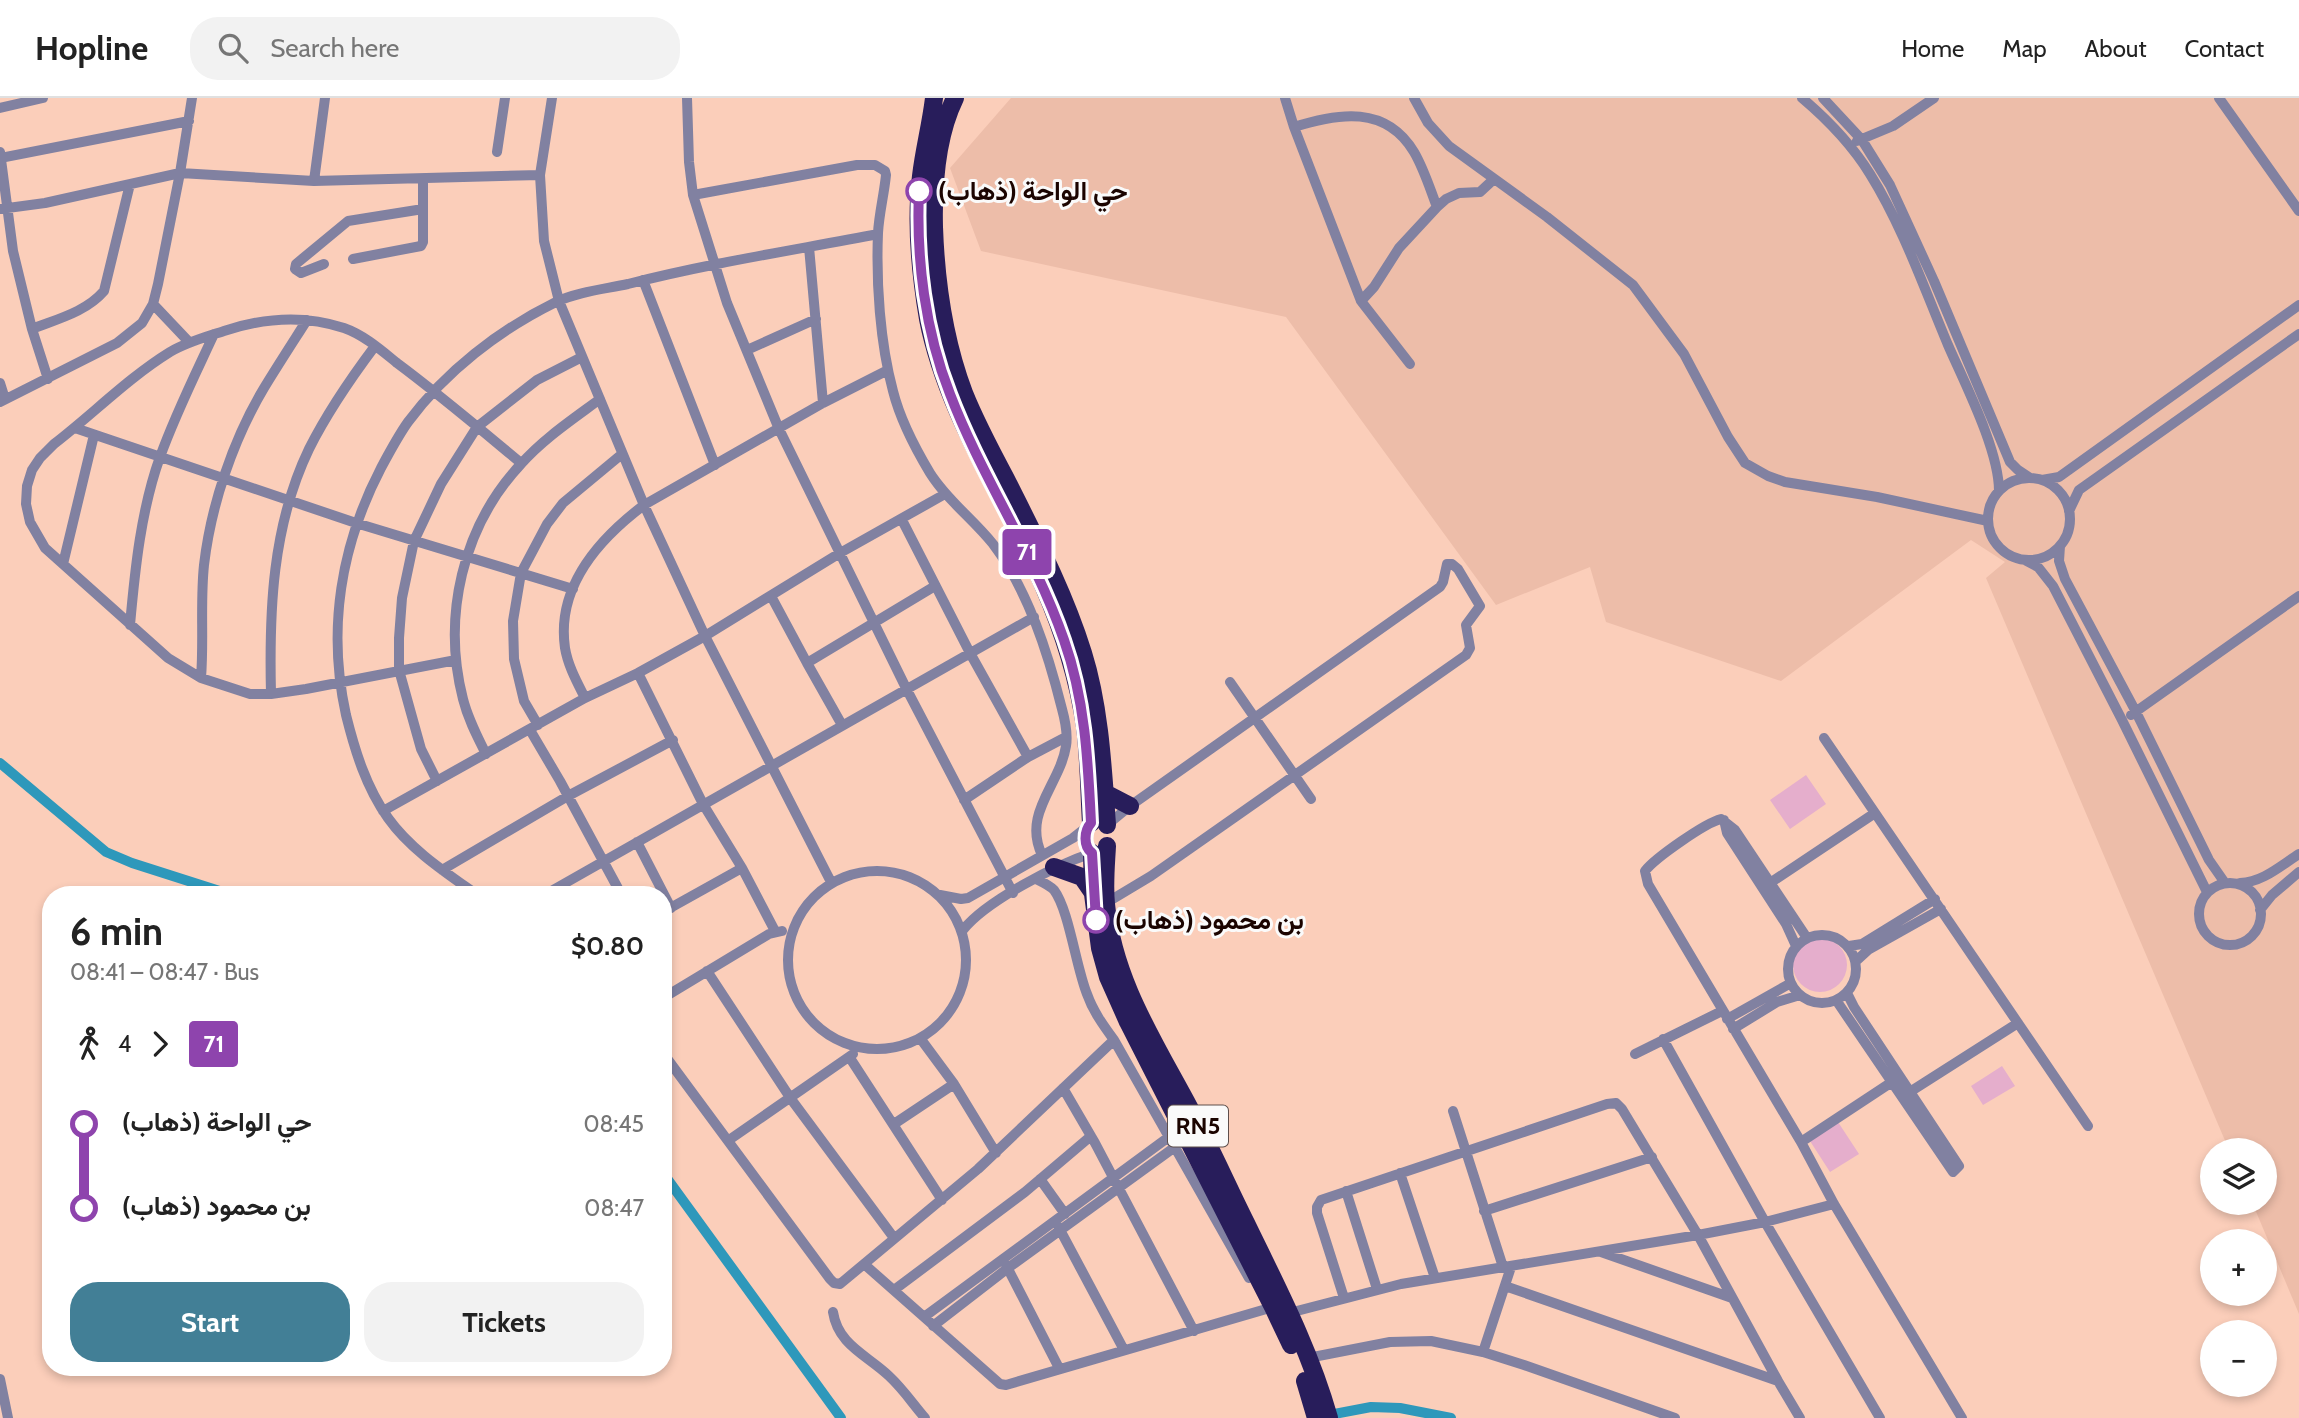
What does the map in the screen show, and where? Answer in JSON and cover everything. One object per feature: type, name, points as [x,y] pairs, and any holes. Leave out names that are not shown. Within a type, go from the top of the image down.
[{"type":"highway","name":"RN5","points":[[934,98],[921,173],[918,210],[922,276],[929,321],[950,394],[1042,583],[1065,642],[1079,691],[1095,825]]},
{"type":"highway","name":"RN5","points":[[955,98],[945,125],[934,191],[934,244],[941,307],[958,376],[971,410],[1046,560],[1083,654],[1096,709],[1103,792],[1095,825],[1086,841],[1088,850],[1100,850],[1099,939],[1108,977],[1178,1137],[1276,1310],[1308,1358],[1317,1407]]},
{"type":"highway","points":[[1103,792],[1130,806]]},
{"type":"highway","points":[[1048,861],[1082,877],[1099,899]]},
{"type":"highway","name":"RN5","points":[[1099,899],[1136,1009],[1191,1110],[1317,1407],[1329,1418]]},
{"type":"street","points":[[0,108],[43,98]]},
{"type":"street","points":[[0,383],[3,401],[130,334],[142,323],[153,304],[180,173],[192,98]]},
{"type":"street","points":[[314,181],[325,98]]},
{"type":"street","points":[[496,152],[505,98]]},
{"type":"street","points":[[552,98],[540,175],[544,241],[559,301],[644,505],[705,636],[831,882]]},
{"type":"street","points":[[687,98],[693,195],[727,303],[779,429],[906,688],[1013,893]]},
{"type":"street","points":[[1285,98],[1361,301],[1410,364]]},
{"type":"street","points":[[1415,98],[1428,123],[1449,146],[1587,247],[1633,285],[1691,365],[1737,454],[1756,471],[1785,482],[1877,497],[1988,521]]},
{"type":"street","points":[[1802,98],[1847,143],[1870,175],[1891,213],[1996,462],[1999,491]]},
{"type":"street","points":[[1823,98],[1862,140],[1883,172],[1934,281],[2010,462],[2018,470],[2053,485],[2060,492],[2069,511],[2067,536],[2060,546],[2044,557],[2025,560]]},
{"type":"street","points":[[1847,143],[1862,140],[1893,126],[1934,98]]},
{"type":"street","points":[[2219,98],[2299,211]]},
{"type":"street","points":[[1294,127],[1347,115],[1365,117],[1382,124],[1406,141],[1413,151],[1437,207]]},
{"type":"street","points":[[0,158],[189,121]]},
{"type":"street","points":[[0,152],[4,209],[32,329],[48,379]]},
{"type":"street","points":[[693,195],[846,167],[875,165],[885,171],[878,234],[879,286],[888,370],[898,408],[931,475],[945,494],[993,545],[1012,574],[1034,617],[1062,709],[1066,748],[1038,816],[1035,838],[1048,861]]},
{"type":"street","points":[[4,209],[180,173],[314,181],[540,175]]},
{"type":"street","points":[[353,259],[421,246],[422,179]]},
{"type":"street","points":[[1361,301],[1374,287],[1399,248],[1437,207],[1459,193],[1480,192],[1494,179]]},
{"type":"street","points":[[32,329],[76,312],[96,301],[104,291],[130,184]]},
{"type":"street","points":[[324,264],[301,273],[295,269],[296,264],[348,220],[423,209]]},
{"type":"street","points":[[465,886],[410,843],[383,811],[359,762],[339,681],[338,627],[349,546],[370,489],[393,446],[434,390],[485,345],[523,319],[559,301],[714,265],[878,234]]},
{"type":"street","points":[[809,247],[824,403]]},
{"type":"street","points":[[0,254],[13,251]]},
{"type":"street","points":[[643,280],[715,464]]},
{"type":"street","points":[[153,304],[189,342]]},
{"type":"street","points":[[2207,892],[2053,586],[2038,567],[2004,551],[1996,542],[1988,521],[1989,510],[1999,491],[2008,484],[2059,477],[2299,305]]},
{"type":"street","points":[[747,350],[816,319]]},
{"type":"street","points":[[201,678],[201,595],[205,562],[224,478],[244,427],[263,389],[307,320]]},
{"type":"street","points":[[456,660],[271,694],[250,694],[201,678],[169,658],[45,548],[30,522],[26,503],[32,470],[54,444],[152,364],[189,342],[260,322],[307,320],[347,329],[375,346],[434,390],[521,463]]},
{"type":"street","points":[[130,625],[146,506],[159,458],[214,334]]},
{"type":"street","points":[[2069,511],[2079,490],[2299,334]]},
{"type":"street","points":[[271,694],[271,602],[282,528],[290,500],[308,451],[320,428],[375,346]]},
{"type":"street","points":[[437,781],[421,749],[399,670],[402,598],[414,541],[441,484],[477,427],[537,380],[582,357]]},
{"type":"street","points":[[585,698],[573,674],[565,648],[566,617],[573,589],[583,566],[603,540],[644,505],[824,403],[888,370]]},
{"type":"street","points":[[486,754],[471,724],[463,699],[456,660],[455,617],[465,557],[477,529],[498,493],[521,463],[600,399]]},
{"type":"street","points":[[75,428],[356,523],[573,589]]},
{"type":"street","points":[[64,564],[94,435]]},
{"type":"street","points":[[617,886],[534,728],[514,659],[513,621],[521,573],[547,524],[563,503],[622,454]]},
{"type":"street","points":[[383,811],[585,698],[638,673],[705,636],[840,553],[945,494]]},
{"type":"street","points":[[902,520],[970,653],[1028,757]]},
{"type":"street","points":[[2060,546],[2059,561],[2065,579],[2136,712],[2209,860],[2225,883]]},
{"type":"street","points":[[963,930],[976,915],[1036,879],[1048,861],[1073,838],[1130,806],[1440,587],[1447,564],[1458,569],[1480,606],[1466,625],[1469,652],[1151,876],[1099,899]]},
{"type":"street","points":[[807,663],[936,586]]},
{"type":"street","points":[[771,596],[842,725]]},
{"type":"street","points":[[2122,720],[2299,596]]},
{"type":"street","points":[[560,886],[1034,617]]},
{"type":"street","points":[[638,673],[704,804],[775,931]]},
{"type":"street","points":[[1230,682],[1311,799]]},
{"type":"street","points":[[964,800],[1028,757],[1066,737]]},
{"type":"street","points":[[1824,738],[2088,1126]]},
{"type":"street","points":[[442,870],[568,796],[673,740]]},
{"type":"street","points":[[1770,883],[1875,813]]},
{"type":"street","points":[[1724,820],[1727,833],[1786,925],[1796,946]]},
{"type":"street","points":[[1807,937],[1735,830],[1724,820],[1714,821],[1695,832],[1652,863],[1645,873],[1648,884],[1801,1142],[1834,1204],[1962,1418]]},
{"type":"street","points":[[637,842],[656,886]]},
{"type":"street","points":[[940,895],[958,918],[965,942],[964,972],[958,995],[946,1016],[920,1038],[907,1045],[886,1049],[858,1049],[831,1037],[814,1025],[801,1007],[788,977],[787,962],[796,920],[813,896],[831,882],[856,874],[904,874],[940,895],[964,899],[1004,877],[1048,861],[1100,850]]},
{"type":"street","points":[[2237,883],[2255,895],[2261,918],[2256,931],[2245,941],[2233,945],[2222,944],[2213,940],[2202,929],[2199,917],[2201,902],[2207,892],[2225,883],[2237,883],[2251,883],[2299,854]]},
{"type":"street","points":[[672,907],[742,868]]},
{"type":"street","points":[[2260,910],[2272,895],[2299,872]]},
{"type":"street","points":[[924,1317],[1005,1264],[1178,1137],[1091,1006],[1066,918],[1056,893],[1036,879]]},
{"type":"street","points":[[1849,946],[1862,944],[1938,904]]},
{"type":"street","points":[[1856,961],[1868,950],[1938,904]]},
{"type":"street","points":[[672,992],[775,931],[792,931]]},
{"type":"street","points":[[1818,934],[1840,939],[1849,946],[1856,961],[1855,978],[1847,993],[1836,1000],[1817,1003],[1800,995],[1791,983],[1788,964],[1796,946],[1807,937],[1818,934]]},
{"type":"street","points":[[707,971],[791,1099],[894,1238]]},
{"type":"street","points":[[1727,1020],[1791,983]]},
{"type":"street","points":[[1847,993],[1896,1079]]},
{"type":"street","points":[[1635,1054],[1663,1039],[1800,995]]},
{"type":"street","points":[[1836,1000],[1896,1079],[1907,1094],[1959,1166],[1953,1172],[1907,1094]]},
{"type":"street","points":[[1907,1094],[2018,1023]]},
{"type":"street","points":[[920,1038],[954,1084],[996,1153]]},
{"type":"street","points":[[1663,1039],[1765,1222],[1880,1418]]},
{"type":"street","points":[[672,1065],[834,1283],[841,1284],[996,1153],[1114,1040]]},
{"type":"street","points":[[729,1140],[850,1058],[858,1049]]},
{"type":"street","points":[[850,1058],[942,1200]]},
{"type":"street","points":[[1801,1142],[1896,1079]]},
{"type":"street","points":[[894,1124],[954,1084]]},
{"type":"street","points":[[1063,1088],[1194,1331]]},
{"type":"street","points":[[1344,1298],[1317,1208],[1323,1199],[1611,1102],[1622,1108],[1652,1157],[1800,1418]]},
{"type":"street","points":[[1453,1111],[1484,1211],[1507,1267],[1505,1286],[1483,1352]]},
{"type":"street","points":[[894,1290],[994,1216],[1091,1136]]},
{"type":"street","points":[[1484,1211],[1652,1157]]},
{"type":"street","points":[[1400,1173],[1435,1278]]},
{"type":"street","points":[[1040,1179],[1065,1214]]},
{"type":"street","points":[[1058,1226],[1065,1214],[1116,1184]]},
{"type":"street","points":[[1346,1191],[1377,1289]]},
{"type":"street","points":[[864,1264],[1000,1384],[1006,1385],[1059,1368],[1276,1310],[1435,1278],[1698,1235],[1765,1222],[1834,1204]]},
{"type":"street","points":[[1058,1226],[1124,1350]]},
{"type":"street","points":[[1599,1251],[1732,1298]]},
{"type":"street","points":[[933,1326],[1005,1264]]},
{"type":"street","points":[[1005,1264],[1059,1368]]},
{"type":"street","points":[[1505,1286],[1778,1381]]},
{"type":"street","points":[[833,1311],[836,1326],[849,1346],[892,1378],[925,1418]]},
{"type":"street","points":[[1308,1358],[1390,1342],[1431,1341],[1483,1352],[1675,1418]]},
{"type":"street","points":[[0,1379],[8,1418]]},
{"type":"shaded area","points":[[1011,98],[2299,98],[2299,1314],[2277,1262],[2277,1229],[2263,1229],[2257,1215],[2277,1215],[2277,1138],[2224,1138],[1986,578],[2005,562],[1971,540],[1781,681],[1606,622],[1590,567],[1496,605],[1286,317],[981,251],[950,168]]},
{"type":"shaded area","points":[[1806,775],[1826,804],[1790,829],[1770,800]]},
{"type":"shaded area","points":[[1820,938],[1839,946],[1847,965],[1839,984],[1820,992],[1801,984],[1793,965],[1801,946]]},
{"type":"shaded area","points":[[2002,1066],[2015,1086],[1983,1105],[1971,1086]]},
{"type":"shaded area","points":[[1838,1122],[1859,1154],[1830,1172],[1810,1141]]},
{"type":"waterway","points":[[0,763],[106,852],[204,886]]},
{"type":"waterway","points":[[672,1185],[841,1418]]},
{"type":"waterway","points":[[1324,1416],[1371,1407],[1400,1408],[1451,1418]]},
{"type":"bus line","name":"71","points":[[919,191],[918,232],[922,276],[929,321],[942,372],[961,421],[1042,583],[1065,642],[1079,691],[1090,795],[1091,823],[1086,831],[1086,841],[1088,850],[1092,853],[1096,920]]},
{"type":"place","name":"حي الواحة (ذهاب)","points":[[919,191]]},
{"type":"place","name":"بن محمود (ذهاب)","points":[[1096,920]]}]
